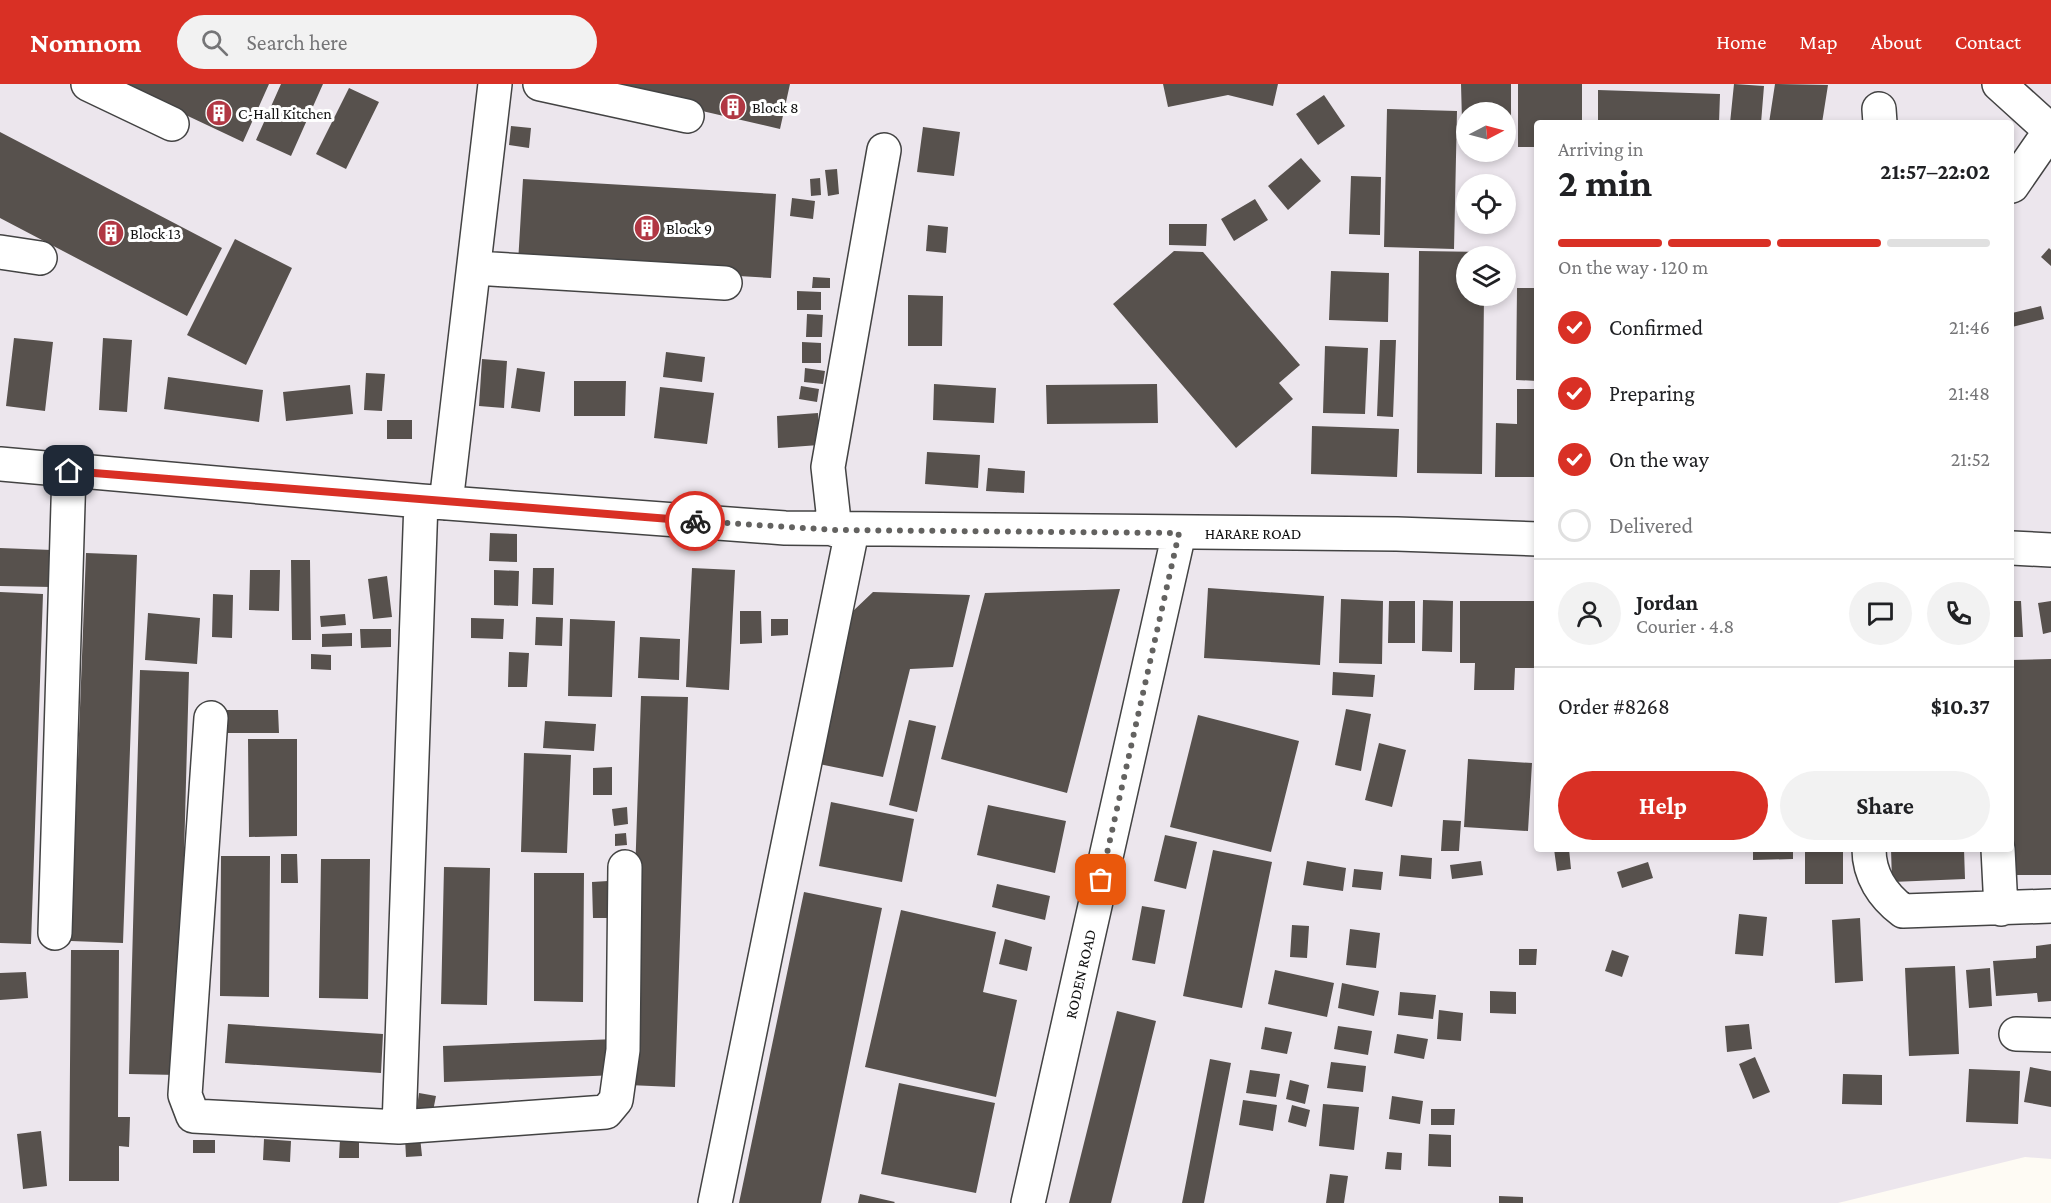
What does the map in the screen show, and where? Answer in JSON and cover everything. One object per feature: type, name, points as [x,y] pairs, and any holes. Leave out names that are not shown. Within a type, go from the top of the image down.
[{"type":"street","points":[[88,84],[172,124]]},
{"type":"street","points":[[399,1127],[434,502],[475,268],[495,84]]},
{"type":"street","points":[[540,84],[687,116]]},
{"type":"street","points":[[1999,84],[2051,131],[2014,183]]},
{"type":"street","points":[[716,1203],[844,531],[828,467],[884,150]]},
{"type":"street","points":[[0,252],[40,258]]},
{"type":"street","points":[[475,268],[725,283]]},
{"type":"street","name":"HARARE ROAD","points":[[0,464],[434,502],[844,531],[1397,534],[1534,539]]},
{"type":"street","points":[[55,933],[69,471]]},
{"type":"street","name":"RODEN ROAD","points":[[1028,1203],[1179,533]]},
{"type":"street","points":[[2014,548],[2051,550]]},
{"type":"street","points":[[211,718],[185,1095],[193,1116],[399,1127],[606,1112],[616,1100],[623,1050],[625,867]]},
{"type":"street","points":[[1869,852],[1869,862],[1885,897],[1903,911],[2051,906]]},
{"type":"street","points":[[1998,852],[2001,909]]},
{"type":"street","points":[[2016,1034],[2051,1035]]},
{"type":"shaded area","points":[[0,84],[2051,84],[2051,1159],[2025,1157],[1838,1203],[0,1203]]},
{"type":"building","name":"C-Hall Kitchen","points":[[120,84],[269,84],[243,142]]},
{"type":"building","points":[[281,84],[323,84],[291,156],[256,140]]},
{"type":"building","name":"Block 8","points":[[585,84],[790,84],[780,129]]},
{"type":"building","points":[[1163,84],[1278,84],[1273,106],[1228,95],[1168,107]]},
{"type":"building","points":[[1461,84],[1511,84],[1511,102],[1461,102]]},
{"type":"building","points":[[1518,84],[1582,84],[1582,120],[1534,120],[1534,147],[1518,147]]},
{"type":"building","points":[[1734,84],[1764,86],[1761,120],[1730,120]]},
{"type":"building","points":[[1775,84],[1828,85],[1822,120],[1769,120]]},
{"type":"building","points":[[349,88],[379,102],[346,169],[316,154]]},
{"type":"building","points":[[1598,90],[1720,94],[1719,120],[1598,120]]},
{"type":"building","points":[[1324,95],[1345,126],[1318,145],[1296,114]]},
{"type":"building","points":[[1387,109],[1456,111],[1454,249],[1384,247]]},
{"type":"building","points":[[511,126],[531,128],[529,148],[509,145]]},
{"type":"building","points":[[923,127],[960,132],[954,176],[917,172]]},
{"type":"building","name":"Block 13","points":[[0,132],[222,248],[187,316],[0,218]]},
{"type":"building","points":[[1301,158],[1321,181],[1288,210],[1268,186]]},
{"type":"building","points":[[837,169],[839,194],[828,196],[825,170]]},
{"type":"building","points":[[1351,176],[1381,177],[1380,235],[1349,234]]},
{"type":"building","points":[[820,178],[821,195],[811,196],[810,179]]},
{"type":"building","name":"Block 9","points":[[523,179],[776,194],[771,278],[518,263]]},
{"type":"building","points":[[792,198],[815,201],[813,219],[790,216]]},
{"type":"building","points":[[1255,199],[1268,220],[1234,241],[1221,219]]},
{"type":"building","points":[[1169,224],[1207,224],[1206,246],[1169,245]]},
{"type":"building","points":[[928,225],[948,227],[946,253],[926,251]]},
{"type":"building","points":[[235,239],[292,268],[246,365],[187,335]]},
{"type":"building","points":[[2049,248],[2051,250],[2051,266],[2041,257]]},
{"type":"building","points":[[1174,251],[1203,252],[1300,365],[1279,383],[1293,399],[1236,448],[1113,304]]},
{"type":"building","points":[[1419,251],[1456,252],[1456,306],[1484,306],[1482,474],[1417,473]]},
{"type":"building","points":[[1331,271],[1389,273],[1388,322],[1329,320]]},
{"type":"building","points":[[813,277],[830,278],[830,288],[812,288]]},
{"type":"building","points":[[1517,288],[1534,288],[1534,381],[1516,380]]},
{"type":"building","points":[[797,291],[821,292],[821,310],[797,310]]},
{"type":"building","points":[[908,295],[943,296],[942,346],[908,346]]},
{"type":"building","points":[[2041,306],[2044,319],[2014,326],[2014,313]]},
{"type":"building","points":[[807,314],[823,315],[822,337],[806,337]]},
{"type":"building","points":[[14,338],[53,342],[45,411],[6,406]]},
{"type":"building","points":[[103,338],[132,340],[127,412],[99,410]]},
{"type":"building","points":[[1380,340],[1396,340],[1393,417],[1377,416]]},
{"type":"building","points":[[802,342],[821,343],[821,363],[802,363]]},
{"type":"building","points":[[1325,346],[1368,348],[1365,414],[1323,413]]},
{"type":"building","points":[[666,352],[705,357],[702,382],[663,377]]},
{"type":"building","points":[[482,359],[507,361],[504,408],[479,406]]},
{"type":"building","points":[[517,368],[545,372],[540,412],[511,408]]},
{"type":"building","points":[[805,368],[825,371],[823,384],[804,382]]},
{"type":"building","points":[[366,373],[385,374],[382,411],[364,410]]},
{"type":"building","points":[[168,377],[263,390],[259,422],[164,409]]},
{"type":"building","points":[[574,381],[626,381],[625,416],[574,416]]},
{"type":"building","points":[[934,384],[996,388],[994,423],[933,420]]},
{"type":"building","points":[[1157,384],[1158,423],[1047,424],[1046,385]]},
{"type":"building","points":[[350,385],[353,414],[286,421],[283,392]]},
{"type":"building","points":[[801,386],[819,389],[817,402],[799,399]]},
{"type":"building","points":[[660,387],[714,393],[707,444],[654,438]]},
{"type":"building","points":[[1517,389],[1534,389],[1534,477],[1495,477],[1496,423],[1517,424]]},
{"type":"building","points":[[818,413],[819,445],[778,448],[777,416]]},
{"type":"building","points":[[387,420],[412,420],[412,439],[387,439]]},
{"type":"building","points":[[1312,426],[1399,429],[1397,477],[1311,474]]},
{"type":"building","points":[[927,452],[980,455],[978,488],[925,484]]},
{"type":"building","points":[[988,468],[1025,471],[1024,493],[986,491]]},
{"type":"building","points":[[490,533],[517,534],[517,562],[489,561]]},
{"type":"building","points":[[0,548],[52,550],[51,587],[0,586]]},
{"type":"building","points":[[86,553],[137,555],[123,943],[71,941]]},
{"type":"building","points":[[291,560],[310,560],[311,640],[292,640]]},
{"type":"building","points":[[533,568],[554,568],[553,605],[532,604]]},
{"type":"building","points":[[692,568],[735,570],[729,690],[686,687]]},
{"type":"building","points":[[250,570],[280,570],[279,611],[249,610]]},
{"type":"building","points":[[494,570],[519,571],[518,606],[494,605]]},
{"type":"building","points":[[387,576],[392,617],[373,619],[368,579]]},
{"type":"building","points":[[1208,588],[1324,596],[1320,665],[1204,658]]},
{"type":"building","points":[[1120,589],[1067,793],[941,759],[985,593]]},
{"type":"building","points":[[0,592],[43,594],[31,944],[0,943]]},
{"type":"building","points":[[873,592],[970,595],[953,667],[910,669],[883,777],[819,764],[852,612]]},
{"type":"building","points":[[213,594],[233,595],[232,638],[212,637]]},
{"type":"building","points":[[1341,599],[1383,601],[1382,664],[1339,663]]},
{"type":"building","points":[[1423,600],[1453,601],[1452,652],[1422,651]]},
{"type":"building","points":[[1389,601],[1415,601],[1415,643],[1388,643]]},
{"type":"building","points":[[1460,601],[1534,601],[1534,668],[1515,668],[1514,690],[1474,690],[1475,663],[1460,663]]},
{"type":"building","points":[[2014,601],[2021,601],[2023,637],[2014,637]]},
{"type":"building","points":[[2051,601],[2051,632],[2043,634],[2038,603]]},
{"type":"building","points":[[740,611],[761,611],[762,643],[740,644]]},
{"type":"building","points":[[148,613],[200,618],[197,664],[145,660]]},
{"type":"building","points":[[345,614],[346,625],[321,627],[320,616]]},
{"type":"building","points":[[536,617],[563,618],[562,646],[535,645]]},
{"type":"building","points":[[471,618],[504,619],[503,639],[471,638]]},
{"type":"building","points":[[570,619],[615,621],[612,697],[568,696]]},
{"type":"building","points":[[771,619],[788,619],[788,635],[771,636]]},
{"type":"building","points":[[360,629],[391,629],[391,647],[361,648]]},
{"type":"building","points":[[352,633],[352,646],[322,647],[322,634]]},
{"type":"building","points":[[640,637],[680,639],[679,680],[638,678]]},
{"type":"building","points":[[509,652],[529,653],[527,687],[508,687]]},
{"type":"building","points":[[311,654],[331,655],[331,670],[311,669]]},
{"type":"building","points":[[2051,659],[2051,875],[2008,875],[2012,852],[2014,852],[2014,660]]},
{"type":"building","points":[[140,670],[189,672],[178,1075],[129,1074]]},
{"type":"building","points":[[1333,672],[1375,675],[1373,697],[1332,695]]},
{"type":"building","points":[[641,696],[688,697],[675,1087],[628,1085]]},
{"type":"building","points":[[1346,709],[1371,714],[1361,771],[1335,765]]},
{"type":"building","points":[[226,710],[278,710],[279,733],[226,733]]},
{"type":"building","points":[[1198,715],[1299,741],[1271,852],[1170,827]]},
{"type":"building","points":[[909,720],[936,726],[917,812],[889,805]]},
{"type":"building","points":[[545,721],[596,724],[594,751],[543,748]]},
{"type":"building","points":[[248,739],[297,739],[297,836],[249,837]]},
{"type":"building","points":[[1379,743],[1406,750],[1392,807],[1365,800]]},
{"type":"building","points":[[524,753],[571,755],[567,853],[521,852]]},
{"type":"building","points":[[1468,759],[1532,763],[1528,831],[1464,827]]},
{"type":"building","points":[[612,767],[612,795],[593,795],[593,768]]},
{"type":"building","points":[[831,802],[914,819],[902,882],[819,866]]},
{"type":"building","points":[[988,805],[1066,821],[1055,873],[977,855]]},
{"type":"building","points":[[627,807],[628,824],[614,826],[612,809]]},
{"type":"building","points":[[1443,820],[1461,821],[1459,851],[1441,851]]},
{"type":"building","points":[[626,833],[627,845],[615,846],[615,834]]},
{"type":"building","points":[[1165,835],[1197,842],[1186,889],[1154,881]]},
{"type":"building","points":[[1213,850],[1272,862],[1242,1008],[1183,996]]},
{"type":"building","points":[[1554,852],[1569,852],[1571,869],[1557,871]]},
{"type":"building","points":[[1753,852],[1793,852],[1793,859],[1753,860]]},
{"type":"building","points":[[1805,852],[1843,852],[1843,884],[1805,884]]},
{"type":"building","points":[[1891,852],[1964,852],[1965,879],[1892,882]]},
{"type":"building","points":[[281,854],[297,854],[298,883],[281,883]]},
{"type":"building","points":[[1401,855],[1432,858],[1431,879],[1399,876]]},
{"type":"building","points":[[221,856],[270,856],[269,997],[220,996]]},
{"type":"building","points":[[321,859],[370,859],[368,999],[319,998]]},
{"type":"building","points":[[1307,861],[1346,868],[1343,891],[1303,885]]},
{"type":"building","points":[[1481,861],[1483,875],[1452,879],[1450,865]]},
{"type":"building","points":[[1648,862],[1653,878],[1622,888],[1617,872]]},
{"type":"building","points":[[444,867],[490,868],[487,1005],[441,1004]]},
{"type":"building","points":[[1354,869],[1383,872],[1381,890],[1352,887]]},
{"type":"building","points":[[534,873],[584,873],[583,1002],[534,1001]]},
{"type":"building","points":[[608,881],[609,918],[593,918],[592,882]]},
{"type":"building","points":[[997,884],[1050,896],[1045,920],[992,907]]},
{"type":"building","points":[[804,892],[882,908],[821,1203],[739,1203]]},
{"type":"building","points":[[1142,906],[1165,910],[1155,964],[1132,960]]},
{"type":"building","points":[[901,910],[996,932],[983,992],[1017,1000],[996,1097],[865,1067]]},
{"type":"building","points":[[1739,914],[1767,917],[1763,956],[1735,954]]},
{"type":"building","points":[[1860,918],[1863,981],[1835,983],[1832,920]]},
{"type":"building","points":[[1292,925],[1309,926],[1307,958],[1290,957]]},
{"type":"building","points":[[1350,929],[1380,933],[1376,968],[1346,965]]},
{"type":"building","points":[[1005,939],[1032,947],[1027,971],[999,964]]},
{"type":"building","points":[[2051,944],[2051,1001],[2038,1002],[2037,993],[1996,996],[1993,961],[2036,958],[2036,946]]},
{"type":"building","points":[[1519,949],[1537,949],[1536,965],[1519,965]]},
{"type":"building","points":[[71,950],[119,950],[118,1117],[130,1117],[129,1147],[119,1146],[119,1181],[69,1181]]},
{"type":"building","points":[[1612,950],[1629,956],[1622,977],[1605,971]]},
{"type":"building","points":[[1955,966],[1959,1054],[1909,1056],[1905,968]]},
{"type":"building","points":[[1990,968],[1992,1006],[1969,1008],[1966,970]]},
{"type":"building","points":[[1275,970],[1334,983],[1327,1017],[1268,1004]]},
{"type":"building","points":[[26,972],[28,998],[0,1000],[0,973]]},
{"type":"building","points":[[1342,983],[1379,991],[1374,1016],[1338,1008]]},
{"type":"building","points":[[1490,991],[1516,992],[1516,1014],[1490,1013]]},
{"type":"building","points":[[1400,992],[1436,995],[1433,1019],[1398,1015]]},
{"type":"building","points":[[1439,1010],[1463,1013],[1461,1041],[1437,1039]]},
{"type":"building","points":[[1117,1011],[1156,1021],[1111,1203],[1069,1203]]},
{"type":"building","points":[[228,1024],[383,1034],[381,1073],[225,1063]]},
{"type":"building","points":[[1749,1024],[1752,1049],[1727,1052],[1725,1026]]},
{"type":"building","points":[[1338,1026],[1372,1031],[1368,1055],[1334,1049]]},
{"type":"building","points":[[1265,1027],[1292,1032],[1287,1054],[1261,1049]]},
{"type":"building","points":[[1397,1034],[1428,1039],[1424,1059],[1394,1053]]},
{"type":"building","points":[[616,1039],[617,1075],[444,1082],[443,1046]]},
{"type":"building","points":[[1755,1057],[1770,1092],[1753,1099],[1739,1064]]},
{"type":"building","points":[[1210,1059],[1231,1063],[1204,1203],[1182,1203]]},
{"type":"building","points":[[1331,1062],[1366,1066],[1363,1092],[1327,1088]]},
{"type":"building","points":[[2030,1067],[2051,1071],[2051,1107],[2024,1102]]},
{"type":"building","points":[[1969,1069],[2020,1071],[2018,1124],[1966,1122]]},
{"type":"building","points":[[1250,1070],[1280,1074],[1276,1097],[1246,1093]]},
{"type":"building","points":[[1843,1074],[1882,1075],[1882,1105],[1842,1104]]},
{"type":"building","points":[[1290,1080],[1309,1085],[1305,1104],[1286,1099]]},
{"type":"building","points":[[899,1083],[995,1103],[976,1193],[881,1174]]},
{"type":"building","points":[[419,1093],[436,1096],[432,1116],[416,1114]]},
{"type":"building","points":[[1392,1096],[1423,1101],[1420,1124],[1389,1119]]},
{"type":"building","points":[[1243,1100],[1277,1105],[1273,1131],[1239,1125]]},
{"type":"building","points":[[1323,1104],[1359,1107],[1354,1150],[1319,1146]]},
{"type":"building","points":[[1292,1105],[1310,1110],[1306,1127],[1288,1122]]},
{"type":"building","points":[[1431,1109],[1455,1109],[1454,1125],[1431,1125]]},
{"type":"building","points":[[41,1131],[47,1186],[23,1189],[17,1134]]},
{"type":"building","points":[[1429,1134],[1451,1135],[1451,1167],[1428,1166]]},
{"type":"building","points":[[420,1137],[422,1156],[406,1157],[405,1138]]},
{"type":"building","points":[[264,1139],[291,1141],[290,1162],[263,1160]]},
{"type":"building","points":[[340,1139],[359,1140],[359,1158],[339,1158]]},
{"type":"building","points":[[193,1140],[215,1140],[215,1153],[193,1153]]},
{"type":"building","points":[[1387,1152],[1402,1153],[1401,1170],[1385,1169]]},
{"type":"building","points":[[1330,1174],[1348,1176],[1344,1203],[1326,1203]]},
{"type":"building","points":[[860,1194],[895,1202],[858,1203]]},
{"type":"building","points":[[1499,1196],[1523,1197],[1523,1203],[1499,1203]]},
{"type":"way so far","points":[[695,521],[835,530],[1179,533],[1101,880]]},
{"type":"place","name":"Block 8","points":[[733,107]]},
{"type":"place","name":"C-Hall Kitchen","points":[[219,113]]},
{"type":"place","name":"Block 9","points":[[647,228]]},
{"type":"place","name":"Block 13","points":[[111,233]]},
{"type":"route","points":[[69,471],[695,521]]}]
